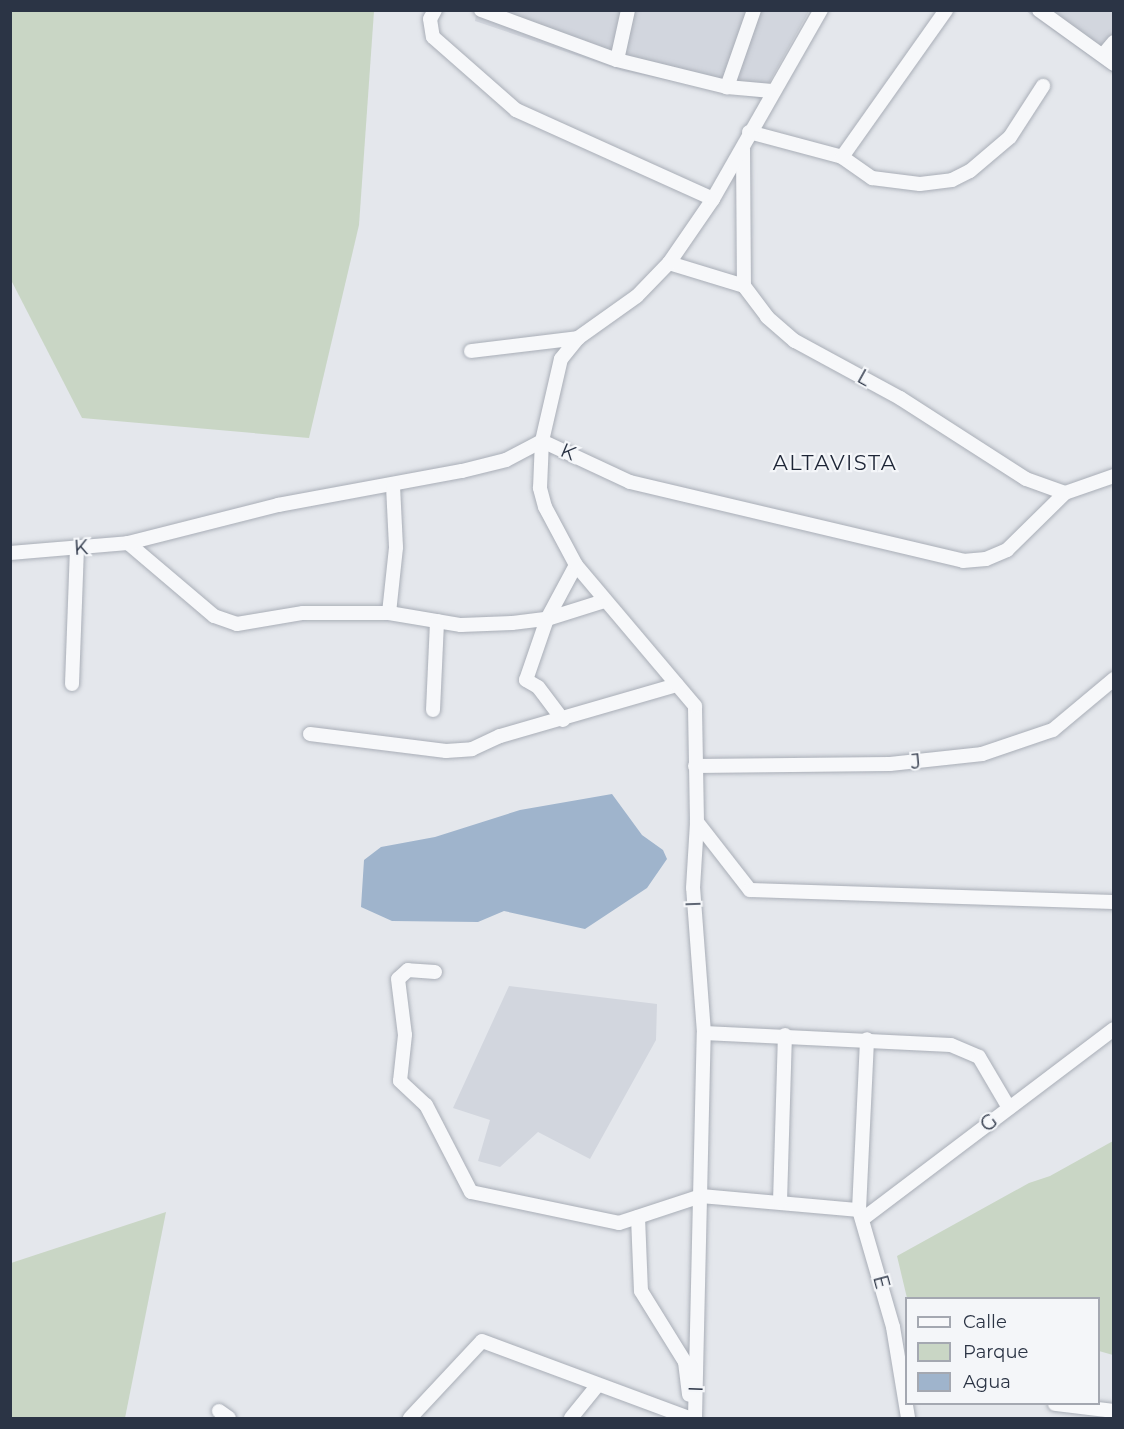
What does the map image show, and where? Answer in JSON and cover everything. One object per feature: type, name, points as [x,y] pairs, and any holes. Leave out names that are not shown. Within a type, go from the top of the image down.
[{"type":"street","points":[[435,10],[430,19],[433,37],[516,110],[713,199]]},
{"type":"street","points":[[482,10],[617,60],[727,87],[772,91]]},
{"type":"street","points":[[617,60],[628,10]]},
{"type":"street","points":[[727,87],[754,10]]},
{"type":"street","points":[[471,351],[578,338],[637,296],[669,264],[713,199],[772,91],[821,10]]},
{"type":"street","points":[[842,157],[946,10]]},
{"type":"street","points":[[1049,13],[1108,59],[1113,42]]},
{"type":"street","points":[[749,132],[842,157],[872,178],[920,184],[952,180],[970,171],[1010,137],[1043,86]]},
{"type":"street","points":[[669,264],[744,286],[743,147]]},
{"type":"street","name":"L","points":[[744,286],[767,317],[795,341],[900,398],[1026,479],[1065,493]]},
{"type":"street","name":"I","points":[[578,338],[561,359],[542,441],[540,488],[545,507],[576,565],[694,706],[697,822],[693,888],[704,1033],[695,1419]]},
{"type":"street","name":"K","points":[[10,552],[77,550],[128,543],[278,505],[393,486],[506,460],[542,441],[630,483],[963,561],[986,559],[1007,550],[1065,493]]},
{"type":"street","points":[[1065,493],[1113,476]]},
{"type":"street","points":[[390,613],[396,547],[393,486]]},
{"type":"street","points":[[128,543],[214,616],[237,624],[303,613],[390,613],[461,625],[547,619],[604,601]]},
{"type":"street","points":[[72,684],[77,550]]},
{"type":"street","points":[[563,720],[549,699],[526,680],[547,619],[576,565]]},
{"type":"street","points":[[433,710],[437,621]]},
{"type":"street","name":"J","points":[[695,766],[890,764],[982,754],[1053,730],[1113,679]]},
{"type":"street","points":[[310,734],[446,752],[472,749],[500,736],[563,720],[677,685]]},
{"type":"street","points":[[697,822],[750,890],[1113,902]]},
{"type":"street","points":[[435,972],[408,970],[398,979],[405,1035],[400,1081],[426,1105],[471,1192],[619,1223],[701,1196],[780,1202],[861,1214]]},
{"type":"street","name":"G","points":[[861,1214],[1009,1108],[1113,1029]]},
{"type":"street","points":[[704,1033],[867,1039],[964,1049],[979,1057],[1009,1108]]},
{"type":"street","points":[[780,1202],[785,1035]]},
{"type":"street","name":"E","points":[[867,1039],[861,1214],[893,1327],[905,1385]]},
{"type":"street","points":[[410,1419],[482,1341],[597,1386],[688,1418],[685,1362],[641,1291],[638,1217]]},
{"type":"street","points":[[571,1419],[597,1386]]},
{"type":"street","points":[[1063,1405],[1113,1411]]},
{"type":"shaded area","points":[[477,10],[809,11],[760,99],[623,71],[475,21]]},
{"type":"shaded area","points":[[1026,11],[1113,11],[1113,73]]},
{"type":"shaded area","points":[[509,986],[657,1004],[656,1040],[590,1159],[538,1132],[500,1167],[478,1161],[490,1120],[453,1108]]},
{"type":"green space","points":[[11,10],[374,11],[359,225],[309,438],[82,418],[11,280]]},
{"type":"green space","points":[[1113,1141],[1113,1355],[1100,1351],[1100,1297],[907,1297],[897,1256],[1029,1183],[1050,1176]]},
{"type":"green space","points":[[166,1212],[125,1418],[11,1418],[11,1263]]},
{"type":"water","points":[[612,794],[642,835],[663,850],[667,859],[647,888],[585,929],[504,911],[478,922],[392,921],[361,907],[364,860],[381,847],[435,837],[520,810]]},
{"type":"district","name":"ALTAVISTA","points":[[835,463]]}]
